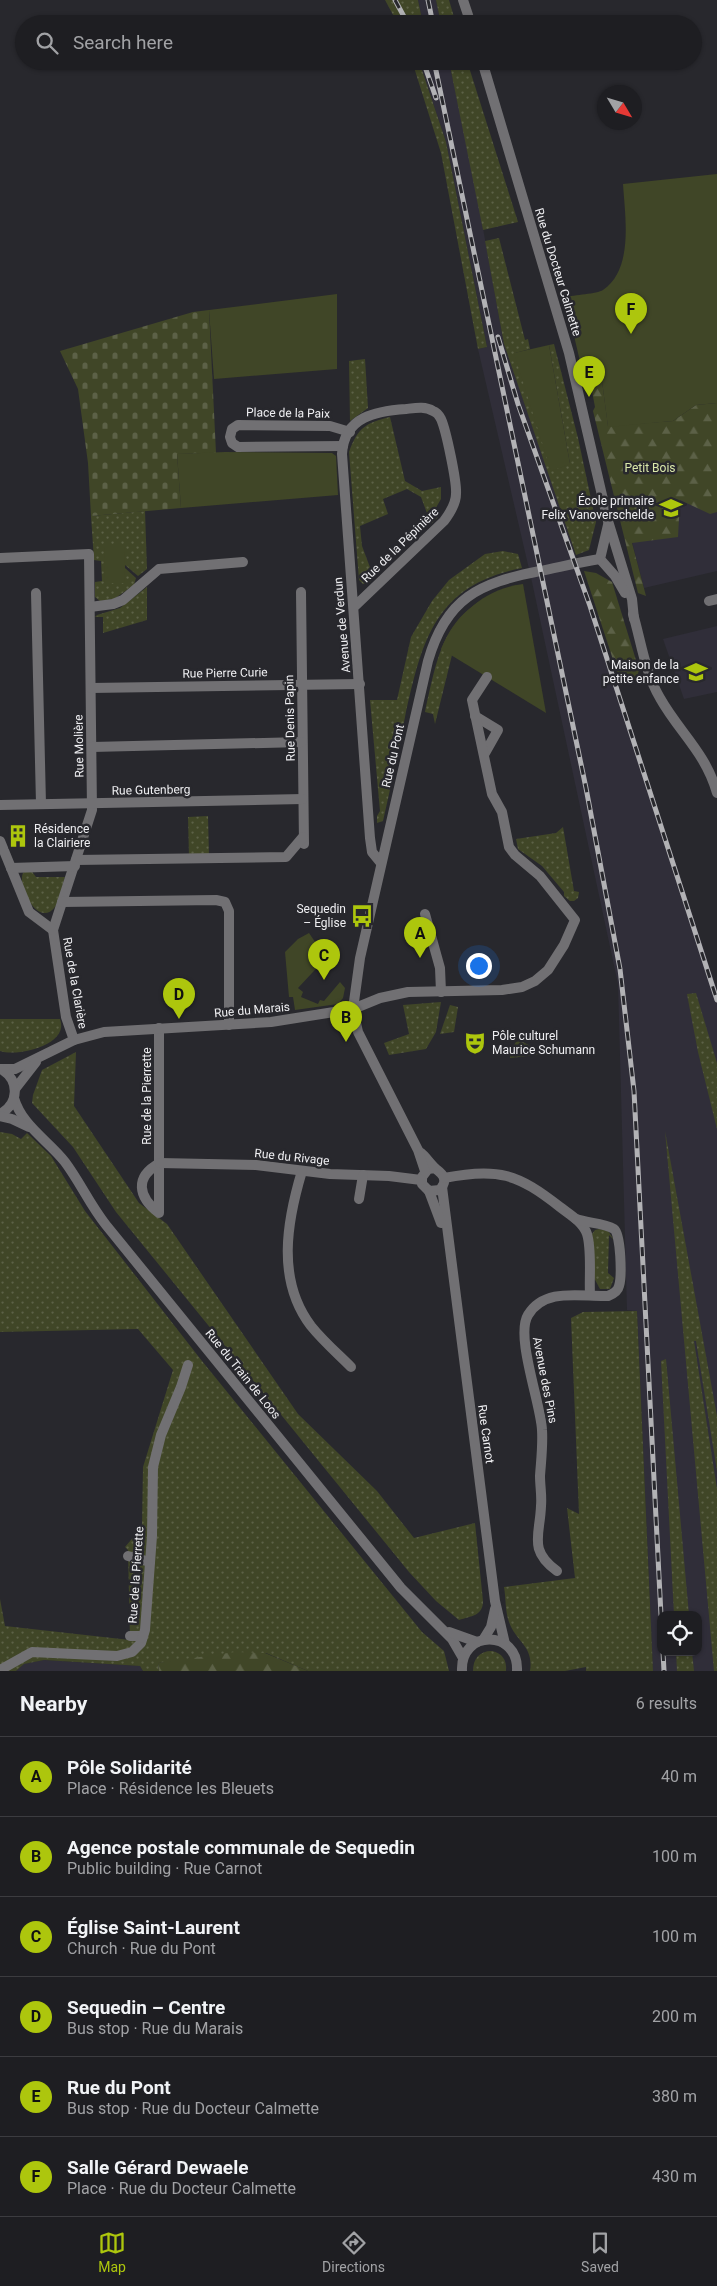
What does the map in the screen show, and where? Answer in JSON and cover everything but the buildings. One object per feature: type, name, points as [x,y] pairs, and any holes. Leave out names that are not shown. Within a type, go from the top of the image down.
[{"type":"street","points":[[464,0],[468,15]]},
{"type":"street","name":"Rue du Docteur Calmette","points":[[485,70],[569,353],[617,555]]},
{"type":"street","name":"Rue de la Pépinière","points":[[350,432],[365,417],[377,412],[423,408],[432,410],[441,419],[456,491],[453,507],[444,521],[354,607]]},
{"type":"street","name":"Place de la Paix","points":[[343,446],[238,447],[232,443],[230,437],[232,429],[238,425],[330,426],[350,432]]},
{"type":"street","points":[[343,446],[350,432]]},
{"type":"street","name":"Avenue de Verdun","points":[[343,446],[372,852],[381,863]]},
{"type":"street","points":[[599,560],[608,532],[608,521]]},
{"type":"street","points":[[599,560],[608,548],[617,555],[632,599],[634,619]]},
{"type":"street","name":"Rue Molière","points":[[0,558],[89,554],[92,803],[88,825],[53,930]]},
{"type":"street","points":[[599,560],[614,565],[617,555]]},
{"type":"street","points":[[599,560],[624,591],[657,693],[670,715],[703,758],[717,793]]},
{"type":"street","name":"Rue du Pont","points":[[353,1009],[355,982],[381,863],[423,680],[436,637],[449,616],[467,597],[495,582],[520,575],[599,560]]},
{"type":"street","points":[[90,607],[113,604],[123,600],[159,569],[243,562]]},
{"type":"street","name":"Rue Denis Papin","points":[[75,863],[286,857],[304,840],[301,592]]},
{"type":"street","points":[[36,593],[41,804]]},
{"type":"street","points":[[485,753],[472,700],[487,677]]},
{"type":"street","name":"Rue Pierre Curie","points":[[91,688],[360,684]]},
{"type":"street","points":[[475,716],[498,730],[485,753]]},
{"type":"street","points":[[92,747],[302,742]]},
{"type":"street","name":"Rue du Marais","points":[[0,1068],[15,1068],[39,1059],[74,1040],[104,1032],[271,1022],[353,1009],[398,994],[502,990],[522,987],[535,981],[551,966],[564,945],[575,920],[540,876],[512,851],[508,842],[502,812],[492,794],[485,753]]},
{"type":"street","name":"Rue Gutenberg","points":[[0,805],[303,799]]},
{"type":"street","points":[[370,817],[374,828],[388,834]]},
{"type":"street","points":[[0,841],[29,912],[53,930]]},
{"type":"street","points":[[11,868],[75,863]]},
{"type":"street","points":[[62,902],[216,900],[225,902],[229,910],[229,1025]]},
{"type":"street","points":[[425,914],[440,968],[441,992]]},
{"type":"street","name":"Rue de la Clarière","points":[[53,930],[66,1017],[74,1040]]},
{"type":"street","points":[[353,1009],[358,1032],[418,1150],[427,1173],[424,1187],[430,1191],[436,1191],[443,1182],[473,1174],[511,1176],[533,1186],[576,1220],[587,1235],[590,1295]]},
{"type":"street","name":"Rue de la Pierrette","points":[[159,1028],[160,1163]]},
{"type":"street","name":"Rue du Marais","points":[[0,1115],[10,1107],[15,1094],[39,1059]]},
{"type":"street","name":"Rue du Train de Loos","points":[[0,1068],[10,1075],[22,1115],[59,1155],[106,1225],[384,1568],[408,1596],[459,1647],[463,1658]]},
{"type":"street","name":"Rue du Train de Loos","points":[[0,1115],[18,1121],[36,1132]]},
{"type":"street","name":"Rue du Rivage","points":[[160,1163],[244,1164],[363,1175],[427,1173]]},
{"type":"street","points":[[302,1170],[294,1197],[289,1227],[287,1264],[290,1279],[296,1296],[311,1325],[351,1368]]},
{"type":"street","points":[[427,1173],[441,1172],[443,1182]]},
{"type":"street","points":[[359,1199],[363,1175]]},
{"type":"street","name":"Rue Carnot","points":[[443,1182],[451,1242],[452,1271],[495,1601],[505,1644],[516,1657],[517,1671]]},
{"type":"street","name":"Rue Carnot","points":[[430,1191],[438,1213],[452,1271]]},
{"type":"street","name":"Avenue des Pins","points":[[556,1571],[544,1560],[537,1542],[542,1506],[540,1481],[542,1432],[524,1326],[530,1312],[546,1299],[555,1296],[608,1296],[619,1288],[619,1240],[614,1229],[576,1220]]},
{"type":"street","name":"Rue de la Pierrette","points":[[0,1670],[32,1652],[117,1656],[132,1652],[136,1648],[143,1636],[150,1562],[153,1467],[161,1435],[182,1386],[188,1365]]},
{"type":"street","points":[[128,1556],[150,1562]]},
{"type":"street","name":"Rue Carnot","points":[[463,1658],[468,1649],[480,1641],[493,1622],[495,1601]]},
{"type":"street","name":"Rue du Train de Loos","points":[[439,1626],[460,1637],[480,1641],[493,1639],[505,1644]]},
{"type":"street","points":[[130,1636],[143,1636]]},
{"type":"street","points":[[462,1671],[463,1658]]},
{"type":"shaded area","points":[[418,0],[436,0],[439,15],[421,15]]},
{"type":"shaded area","points":[[422,70],[451,70],[474,179],[504,344],[554,489],[717,990],[717,1671],[653,1671],[637,1311],[627,1310],[618,984],[532,582],[478,349],[487,347],[446,142]]},
{"type":"shaded area","name":"École primaire Felix Vanoverschelde","points":[[717,456],[717,571],[644,588],[632,542]]},
{"type":"shaded area","name":"Maison de la petite enfance","points":[[717,626],[717,692],[684,699],[663,639]]},
{"type":"shaded area","points":[[44,1660],[140,1666],[143,1671],[16,1671],[24,1664]]},
{"type":"green space","points":[[385,0],[418,0],[421,15],[393,15]]},
{"type":"green space","points":[[436,0],[449,0],[453,15],[439,15]]},
{"type":"green space","points":[[415,70],[422,70],[446,142],[487,347],[478,349],[441,153]]},
{"type":"green space","points":[[451,70],[470,70],[518,222],[483,230]]},
{"type":"green space","points":[[717,174],[717,403],[696,405],[673,421],[608,427],[602,381],[585,383],[565,297],[603,290],[613,281],[623,256],[625,241],[626,226],[623,184]]},
{"type":"green space","points":[[499,238],[525,340],[528,339],[530,349],[515,353],[570,464],[549,345],[554,344],[578,438],[596,522],[589,550],[576,555],[504,344],[485,241]]},
{"type":"green space","points":[[337,294],[337,369],[214,379],[209,310]]},
{"type":"green space","points":[[209,310],[216,453],[177,454],[181,508],[91,516],[88,463],[78,389],[60,351],[193,312]]},
{"type":"green space","points":[[549,345],[570,464],[551,471],[514,353]]},
{"type":"green space","points":[[365,359],[368,408],[350,421],[349,361]]},
{"type":"green space","name":"Petit Bois","points":[[602,381],[608,426],[673,421],[696,405],[717,403],[717,512],[710,514],[680,500],[678,537],[632,543],[646,596],[638,593],[593,411],[595,407],[591,386],[585,383]]},
{"type":"green space","points":[[390,417],[405,481],[422,491],[441,487],[441,499],[434,511],[438,517],[431,524],[421,497],[407,489],[383,499],[388,514],[360,526],[362,546],[374,578],[369,583],[363,584],[359,580],[349,452],[356,437],[364,427],[375,421]]},
{"type":"green space","points":[[225,452],[332,453],[336,456],[338,495],[181,508],[177,454]]},
{"type":"green space","points":[[145,511],[147,569],[138,576],[125,565],[125,568],[136,578],[134,585],[114,599],[100,601],[95,597],[95,582],[102,581],[101,561],[94,560],[91,516]]},
{"type":"green space","points":[[104,546],[124,546],[125,583],[105,583]]},
{"type":"green space","points":[[503,551],[518,554],[522,568],[493,576],[469,588],[451,602],[437,620],[427,640],[411,689],[383,821],[377,823],[377,816],[380,811],[370,700],[397,700],[411,637],[432,601],[449,580],[485,554]]},
{"type":"green space","points":[[584,571],[596,573],[612,582],[639,670],[637,677],[619,678]]},
{"type":"green space","points":[[523,584],[546,713],[441,649],[455,625],[473,605],[497,591]]},
{"type":"green space","points":[[517,585],[452,655],[435,724],[433,714],[425,712],[436,667],[450,632],[460,618],[474,605],[493,594]]},
{"type":"green space","points":[[147,587],[147,620],[103,633],[103,617],[95,617],[120,608]]},
{"type":"green space","points":[[208,816],[209,856],[189,857],[188,817]]},
{"type":"green space","points":[[563,827],[574,891],[579,892],[578,898],[574,901],[570,901],[564,896],[564,892],[542,866],[518,849],[516,839],[556,833]]},
{"type":"green space","points":[[30,869],[36,877],[65,877],[57,904],[48,912],[42,913],[36,909],[26,895],[22,879],[23,873]]},
{"type":"green space","points":[[309,933],[326,958],[298,988],[303,992],[301,997],[318,1004],[320,1000],[324,1001],[340,982],[345,988],[343,998],[338,1004],[295,1010],[293,997],[289,997],[285,952],[298,939]]},
{"type":"green space","points":[[696,993],[717,1063],[717,1129],[698,1052],[687,994]]},
{"type":"green space","points":[[441,1002],[436,1032],[426,1049],[389,1055],[384,1043],[409,1034],[403,1005]]},
{"type":"green space","points":[[450,1005],[458,1007],[454,1032],[440,1034]]},
{"type":"green space","points":[[0,1019],[60,1019],[61,1028],[57,1036],[40,1047],[18,1052],[0,1051]]},
{"type":"green space","points":[[521,1041],[546,1054],[510,1058],[510,1051],[516,1042]]},
{"type":"green space","points":[[76,1052],[74,1106],[139,1203],[167,1224],[298,1414],[377,1491],[414,1538],[475,1523],[483,1601],[479,1613],[459,1620],[436,1601],[409,1572],[116,1212],[73,1147],[32,1103],[42,1070]]},
{"type":"green space","points":[[665,1131],[717,1416],[717,1471],[696,1341],[694,1341],[717,1489],[717,1671],[714,1671]]},
{"type":"green space","points":[[0,1132],[12,1134],[21,1139],[27,1133],[51,1156],[85,1211],[202,1361],[422,1632],[444,1651],[449,1671],[308,1671],[266,1653],[158,1663],[159,1671],[143,1671],[140,1666],[44,1660],[24,1664],[16,1671],[0,1671],[0,1599],[5,1626],[130,1640],[128,1550],[125,1547],[142,1527],[143,1467],[173,1370],[138,1329],[0,1332]]},
{"type":"green space","points":[[595,1230],[608,1231],[615,1241],[609,1235],[608,1273],[614,1278],[610,1289],[600,1289],[593,1276],[592,1234]]},
{"type":"green space","points":[[637,1311],[653,1671],[586,1671],[586,1667],[565,1671],[530,1671],[531,1663],[527,1650],[512,1629],[508,1618],[504,1587],[575,1578],[567,1508],[579,1514],[571,1318],[583,1312]]},
{"type":"green space","points":[[666,1359],[689,1611],[674,1611],[661,1361]]},
{"type":"green space","points":[[492,1651],[499,1653],[503,1658],[506,1664],[506,1671],[473,1671],[474,1663],[478,1656],[484,1652]]},
{"type":"green space","points":[[235,1652],[265,1653],[308,1671],[159,1671],[158,1663]]},
{"type":"green space","points":[[676,1656],[692,1656],[694,1671],[677,1671]]},
{"type":"railway","points":[[395,0],[403,15]]},
{"type":"railway","points":[[428,0],[431,15]]},
{"type":"railway","points":[[426,70],[436,98]]},
{"type":"railway","points":[[436,70],[586,788],[620,969],[634,1091],[661,1611]]},
{"type":"railway","points":[[498,337],[518,404],[590,606],[717,1000]]},
{"type":"railway","points":[[663,1656],[664,1671]]},
{"type":"place","name":"Salle Gérard Dewaele","points":[[631,334]]},
{"type":"place","name":"Rue du Pont","points":[[589,397]]},
{"type":"place","name":"École primaire Felix Vanoverschelde","points":[[671,508]]},
{"type":"place","name":"Maison de la petite enfance","points":[[696,672]]},
{"type":"place","name":"Résidence la Clairiere","points":[[18,836]]},
{"type":"place","name":"Sequedin – Église","points":[[362,916]]},
{"type":"place","name":"Pôle Solidarité","points":[[420,958]]},
{"type":"place","name":"Église Saint-Laurent","points":[[324,980]]},
{"type":"place","name":"Sequedin – Centre","points":[[179,1019]]},
{"type":"place","name":"Agence postale communale de Sequedin","points":[[346,1042]]},
{"type":"place","name":"Pôle culturel Maurice Schumann","points":[[475,1043]]}]
